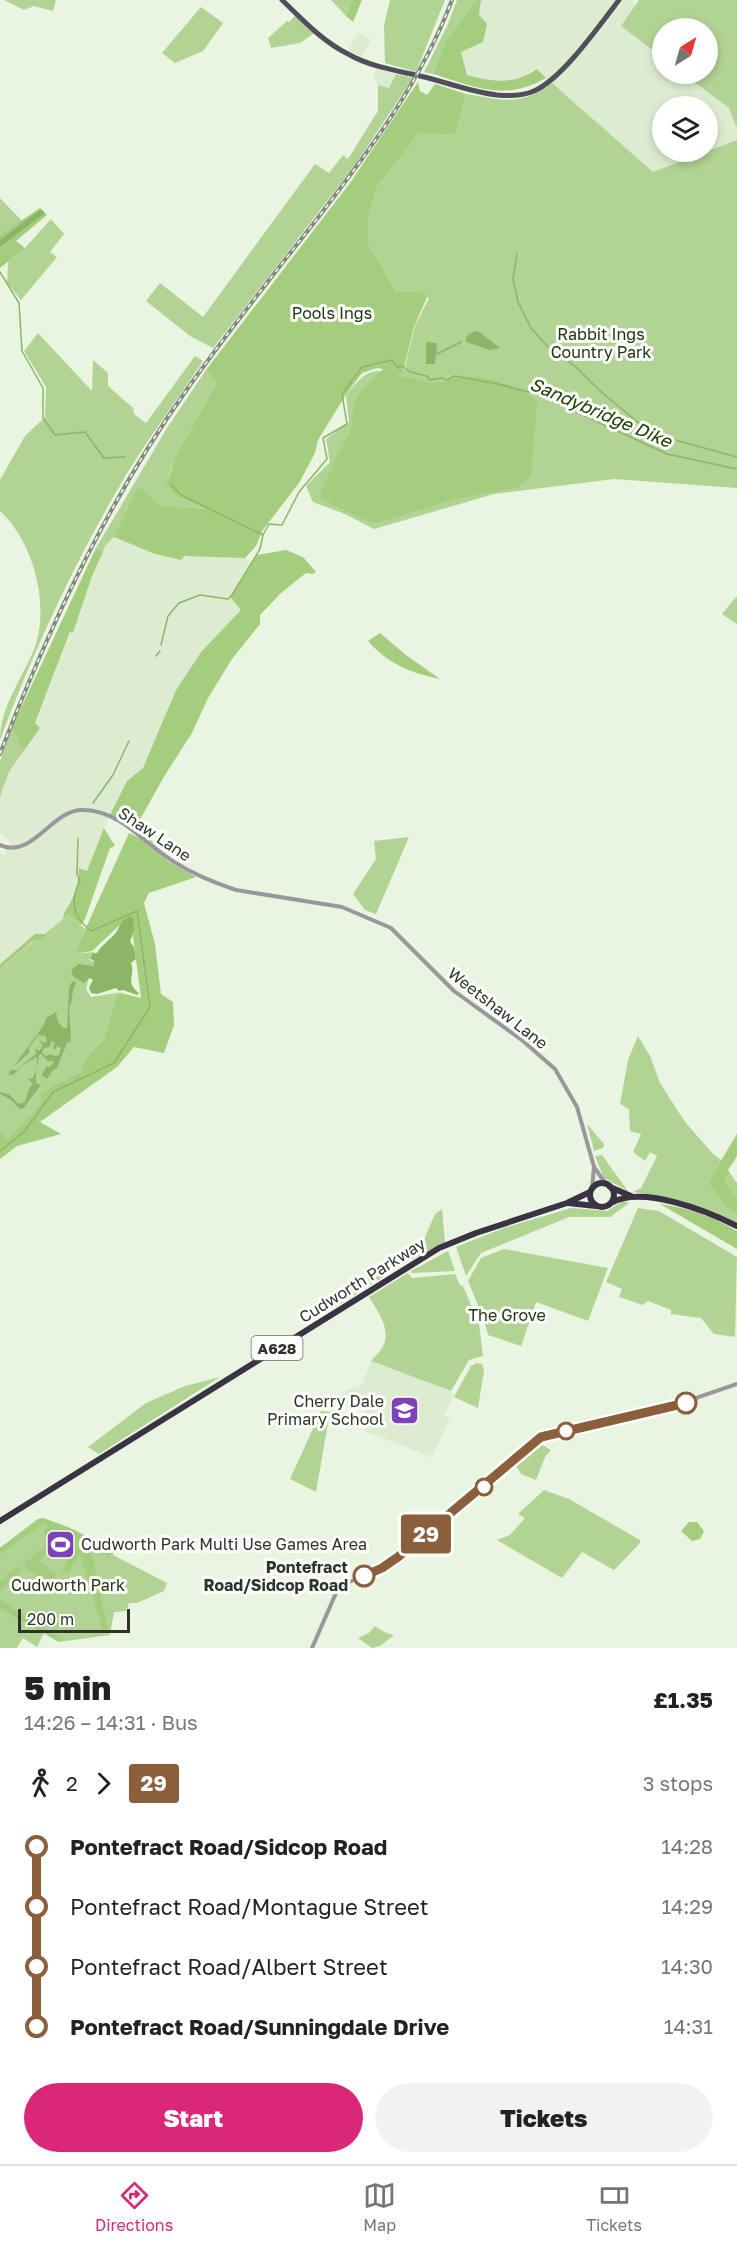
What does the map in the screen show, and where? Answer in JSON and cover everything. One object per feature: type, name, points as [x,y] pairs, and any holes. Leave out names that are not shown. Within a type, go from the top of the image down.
[{"type":"highway","name":"Cudworth Parkway","points":[[0,1521],[439,1248],[476,1233],[567,1203],[599,1184],[608,1185],[634,1197]]},
{"type":"highway","points":[[608,1185],[614,1193],[611,1203]]},
{"type":"highway","points":[[591,1190],[591,1200],[600,1207]]},
{"type":"highway","name":"Cudworth Parkway","points":[[567,1203],[600,1207],[623,1198],[634,1197],[683,1204],[737,1226]]},
{"type":"main road","points":[[282,0],[316,32],[349,55],[381,67],[496,95],[528,93],[549,82],[574,56],[619,0]]},
{"type":"street","name":"Shaw Lane","points":[[0,845],[9,848],[27,844],[67,815],[81,809],[90,810],[129,828],[185,869],[222,885],[236,890],[342,907],[375,920]]},
{"type":"street","name":"Weetshaw Lane","points":[[375,920],[392,928],[454,991],[524,1041],[555,1070],[577,1107],[594,1167],[608,1185]]},
{"type":"street","name":"Weetshaw Lane","points":[[591,1190],[594,1167]]},
{"type":"street","points":[[312,1648],[336,1593],[347,1583],[382,1568],[398,1557],[541,1437],[664,1409],[737,1384]]},
{"type":"shaded area","points":[[481,0],[631,0],[636,4],[621,26],[652,50],[652,84],[697,84],[713,96],[652,96],[652,162],[680,162],[653,172],[537,70],[529,75],[493,83],[467,75],[461,52],[483,42],[479,15]]},
{"type":"shaded area","points":[[358,32],[371,40],[362,57],[348,50]]},
{"type":"shaded area","points":[[376,68],[396,74],[389,88],[378,85],[373,77]]},
{"type":"shaded area","points":[[718,100],[729,108],[737,128],[737,140],[718,147]]},
{"type":"shaded area","points":[[41,209],[45,213],[0,247],[0,240]]},
{"type":"shaded area","points":[[478,331],[500,348],[490,350],[466,342],[468,335]]},
{"type":"shaded area","points":[[426,342],[437,343],[435,364],[426,364]]},
{"type":"shaded area","points":[[114,537],[155,554],[181,560],[183,556],[243,556],[252,562],[230,597],[242,610],[201,652],[176,690],[143,768],[127,781],[110,815],[87,872],[79,868],[79,879],[63,919],[45,934],[35,934],[0,964],[0,853],[6,855],[5,851],[11,843],[0,833],[0,797],[9,772],[40,728],[35,724],[71,632],[74,632],[92,576],[105,546]]},
{"type":"shaded area","points":[[130,916],[133,918],[134,930],[130,942],[134,947],[136,959],[131,963],[131,982],[139,993],[137,995],[123,990],[119,991],[116,988],[97,994],[91,993],[89,987],[93,980],[89,978],[84,983],[73,976],[72,969],[79,964],[93,966],[95,961],[90,959],[93,953],[97,953],[114,935],[123,921]]},
{"type":"shaded area","points":[[75,981],[69,1008],[71,1041],[67,1043],[57,1068],[47,1079],[42,1075],[46,1067],[50,1067],[54,1062],[52,1060],[49,1062],[41,1054],[37,1068],[37,1057],[21,1066],[36,1054],[35,1048],[39,1051],[43,1046],[39,1040],[47,1042],[46,1036],[38,1035],[29,1048],[29,1053],[14,1066],[44,1025],[46,1018],[56,1012],[58,1022],[63,1028],[67,1028],[69,988]],"holes":[[[52,1041],[55,1043],[53,1048],[55,1050],[57,1046],[61,1048],[59,1055],[46,1056],[42,1053]]]},
{"type":"shaded area","points":[[21,1066],[14,1074],[8,1075],[11,1070],[16,1070]]},
{"type":"shaded area","points":[[37,1068],[36,1083],[41,1085],[24,1108],[20,1109],[10,1099],[0,1094],[0,1092],[10,1095],[18,1104],[25,1102],[33,1084],[28,1079],[33,1078]]},
{"type":"shaded area","name":"Cherry Dale Primary School","points":[[371,1361],[451,1391],[454,1397],[444,1415],[450,1419],[432,1457],[364,1431],[364,1404],[342,1403],[346,1390],[361,1386]]},
{"type":"green space","points":[[4,0],[56,0],[53,11],[34,6],[24,10]]},
{"type":"green space","points":[[331,0],[352,0],[346,16]]},
{"type":"green space","points":[[352,0],[362,0],[353,22],[346,16]]},
{"type":"green space","points":[[390,0],[445,0],[416,72],[385,63],[384,25]]},
{"type":"green space","points":[[457,0],[476,0],[445,42],[433,74],[424,72],[448,24]]},
{"type":"green space","points":[[476,0],[481,0],[479,15],[487,24],[483,42],[461,52],[467,75],[503,81],[520,78],[537,69],[546,78],[531,85],[503,91],[477,87],[433,74],[445,42]]},
{"type":"green space","points":[[639,0],[737,0],[737,128],[729,108],[718,100],[718,96],[713,96],[697,84],[718,84],[718,18],[652,18],[652,50],[621,26]]},
{"type":"green space","points":[[201,7],[223,23],[203,51],[175,63],[162,53]]},
{"type":"green space","points":[[297,14],[316,32],[300,43],[271,48],[268,38]]},
{"type":"green space","points":[[396,74],[413,78],[355,165],[213,348],[190,336],[146,301],[160,283],[203,317],[315,164],[329,173],[343,155],[348,159],[378,111],[378,85],[389,88]]},
{"type":"green space","name":"Pools Ings","points":[[418,82],[420,91],[427,95],[435,84],[466,94],[455,136],[419,133],[377,187],[368,217],[368,243],[396,292],[422,292],[427,297],[414,327],[403,372],[398,375],[432,383],[460,377],[490,379],[537,400],[531,476],[517,488],[459,498],[376,523],[321,499],[320,494],[351,431],[353,410],[358,395],[383,369],[377,368],[362,373],[347,393],[318,440],[315,453],[299,483],[262,531],[256,546],[245,558],[184,556],[181,560],[155,554],[114,537],[138,487],[161,505],[206,509],[178,497],[167,485],[175,457],[217,383],[206,370],[350,183]]},
{"type":"green space","name":"Rabbit Ings Country Park","points":[[552,83],[653,172],[679,162],[718,162],[718,147],[737,140],[737,488],[614,479],[494,494],[374,529],[345,514],[313,502],[306,486],[330,462],[326,439],[349,422],[346,395],[360,379],[371,372],[404,371],[415,326],[429,298],[419,292],[396,292],[368,243],[368,217],[377,187],[419,133],[455,136],[466,94],[511,100],[521,99],[541,91]]},
{"type":"green space","points":[[0,198],[22,221],[0,235]]},
{"type":"green space","points":[[40,208],[47,215],[16,241],[25,248],[0,268],[0,235]]},
{"type":"green space","points":[[51,219],[64,234],[50,252],[57,257],[21,300],[7,283],[8,262],[25,248]]},
{"type":"green space","points":[[38,333],[92,391],[93,360],[108,373],[108,386],[133,408],[134,414],[146,423],[195,356],[203,361],[135,460],[90,539],[42,638],[0,740],[4,715],[35,647],[39,630],[39,593],[36,574],[22,539],[0,511],[0,480],[25,436],[45,417],[46,387],[24,351]]},
{"type":"green space","points":[[206,370],[217,383],[175,457],[169,476],[178,497],[206,509],[161,505],[138,488],[114,537],[105,546],[103,552],[96,548],[167,428]]},
{"type":"green space","points":[[96,548],[103,552],[92,576],[73,633],[70,632],[35,723],[40,728],[23,752],[12,727]]},
{"type":"green space","points":[[286,550],[303,557],[316,572],[306,573],[281,593],[260,615],[260,624],[232,659],[208,698],[192,733],[138,823],[156,846],[136,828],[110,815],[127,781],[143,768],[176,690],[201,652],[241,610],[230,597],[257,555]]},
{"type":"green space","points":[[737,597],[737,624],[722,614]]},
{"type":"green space","points":[[380,633],[440,679],[419,674],[384,656],[368,641]]},
{"type":"green space","points":[[12,727],[23,752],[9,772],[0,797],[0,761]]},
{"type":"green space","points":[[104,828],[115,846],[110,848],[81,925],[68,914],[63,919],[76,889],[79,868],[87,871]]},
{"type":"green space","points":[[129,833],[140,838],[169,862],[196,877],[149,893],[144,903],[155,944],[161,994],[173,1002],[174,1025],[164,1053],[134,1047],[117,1067],[40,1122],[61,1134],[17,1146],[0,1159],[0,1132],[8,1140],[41,1103],[41,1092],[81,1072],[85,1059],[104,1039],[117,995],[121,993],[141,998],[131,921],[121,924],[92,951],[74,954]]},
{"type":"green space","points":[[409,837],[376,914],[365,910],[353,894],[376,859],[374,841]]},
{"type":"green space","points":[[68,914],[85,929],[74,954],[94,952],[89,960],[97,962],[92,966],[86,989],[91,997],[122,992],[117,995],[104,1039],[85,1059],[81,1072],[41,1092],[41,1103],[8,1141],[0,1133],[0,969],[34,941],[42,940]]},
{"type":"green space","points":[[63,919],[42,940],[33,941],[0,969],[0,964],[35,934],[45,934]]},
{"type":"green space","points":[[638,1036],[650,1056],[660,1083],[685,1122],[721,1160],[708,1182],[725,1207],[737,1214],[737,1223],[686,1203],[633,1192],[641,1188],[657,1156],[650,1152],[645,1161],[633,1152],[641,1134],[630,1131],[629,1109],[620,1104],[628,1060]]},
{"type":"green space","points":[[587,1124],[604,1144],[603,1148],[594,1151]]},
{"type":"green space","points":[[737,1134],[737,1156],[724,1181],[737,1198],[737,1214],[725,1207],[708,1182]]},
{"type":"green space","points":[[602,1155],[628,1191],[604,1178],[595,1156]]},
{"type":"green space","points":[[730,1173],[737,1183],[737,1198],[724,1181]]},
{"type":"green space","points":[[623,1201],[629,1203],[610,1217],[569,1217],[481,1253],[466,1276],[456,1247],[504,1228],[571,1208],[607,1211]]},
{"type":"green space","points":[[660,1204],[700,1213],[737,1231],[737,1249]]},
{"type":"green space","points":[[638,1208],[659,1211],[737,1257],[735,1337],[714,1334],[701,1318],[671,1314],[671,1310],[648,1301],[643,1305],[619,1297],[622,1289],[606,1282]]},
{"type":"green space","points":[[442,1209],[445,1242],[407,1262],[326,1313],[348,1289],[400,1263],[422,1244],[435,1214]]},
{"type":"green space","name":"The Grove","points":[[504,1249],[608,1268],[588,1321],[536,1302],[521,1346],[488,1335],[468,1281],[481,1258]]},
{"type":"green space","points":[[448,1251],[455,1271],[412,1273],[411,1271]]},
{"type":"green space","points":[[408,1273],[412,1278],[455,1274],[460,1285],[463,1286],[479,1324],[483,1356],[469,1360],[451,1391],[371,1361],[382,1348],[386,1333],[382,1320],[369,1297]]},
{"type":"green space","points":[[477,1363],[482,1364],[484,1370],[478,1408],[454,1397],[471,1366]]},
{"type":"green space","points":[[220,1377],[99,1454],[88,1447],[146,1403],[185,1386]]},
{"type":"green space","points":[[321,1411],[330,1412],[316,1492],[290,1479]]},
{"type":"green space","points":[[540,1444],[551,1450],[545,1457],[536,1480],[521,1474],[516,1466]]},
{"type":"green space","points":[[544,1490],[569,1499],[640,1540],[640,1543],[614,1570],[582,1552],[562,1578],[497,1540],[510,1535],[525,1518],[518,1514]]},
{"type":"green space","name":"Cudworth Park","points":[[43,1518],[113,1549],[113,1555],[167,1583],[164,1591],[137,1603],[129,1603],[126,1611],[114,1612],[110,1635],[59,1642],[44,1633],[37,1647],[23,1638],[17,1648],[0,1648],[0,1548],[38,1519]]},
{"type":"green space","points":[[43,1518],[113,1549],[109,1557],[90,1548],[108,1630],[103,1632],[80,1554],[67,1574],[63,1571],[75,1543],[62,1537],[39,1561],[56,1574],[50,1582],[25,1568],[25,1563],[49,1542],[43,1530],[48,1527],[44,1523],[0,1554],[0,1548],[38,1519]]},
{"type":"green space","points":[[689,1522],[697,1522],[704,1531],[700,1539],[692,1541],[681,1531]]},
{"type":"green space","points":[[17,1566],[21,1571],[0,1591],[0,1581]]},
{"type":"green space","points":[[0,1600],[63,1639],[59,1642],[0,1608]]},
{"type":"green space","points":[[375,1626],[394,1635],[380,1646],[372,1648],[358,1638],[369,1633]]},
{"type":"waterway","name":"Sandybridge Dike","points":[[517,254],[513,279],[518,302],[531,328],[548,347],[576,367],[599,390],[647,430],[737,457]]},
{"type":"waterway","points":[[0,272],[19,303],[22,351],[43,388],[43,418],[55,435],[85,432],[104,458],[125,457]]},
{"type":"waterway","points":[[437,354],[461,342]]},
{"type":"waterway","name":"Sandybridge Dike","points":[[161,645],[168,616],[179,603],[200,595],[228,599],[232,595],[260,549],[263,535],[269,524],[282,525],[299,492],[327,459],[323,438],[347,424],[342,394],[362,367],[392,360],[398,368],[402,366],[410,372],[427,376],[430,380],[442,378],[447,380],[455,376],[540,395],[667,454],[737,469]]},
{"type":"waterway","points":[[171,484],[181,495],[263,535]]},
{"type":"waterway","points":[[156,656],[160,651]]},
{"type":"waterway","points":[[93,803],[113,775],[129,741]]},
{"type":"waterway","points":[[0,1151],[25,1131],[53,1092],[114,1063],[150,1007],[137,911],[91,931],[77,914],[74,902],[80,881],[77,874],[78,838]]},
{"type":"railway","points":[[0,754],[39,659],[82,565],[132,475],[204,366],[375,141],[410,87],[452,0]]},
{"type":"bus line","name":"29","points":[[364,1576],[398,1557],[541,1437],[686,1403]]},
{"type":"place","name":"Cherry Dale Primary School","points":[[405,1410]]},
{"type":"place","name":"Cudworth Park Multi Use Games Area","points":[[60,1544]]},
{"type":"place","name":"Pontefract Road/Sidcop Road","points":[[364,1576]]}]
